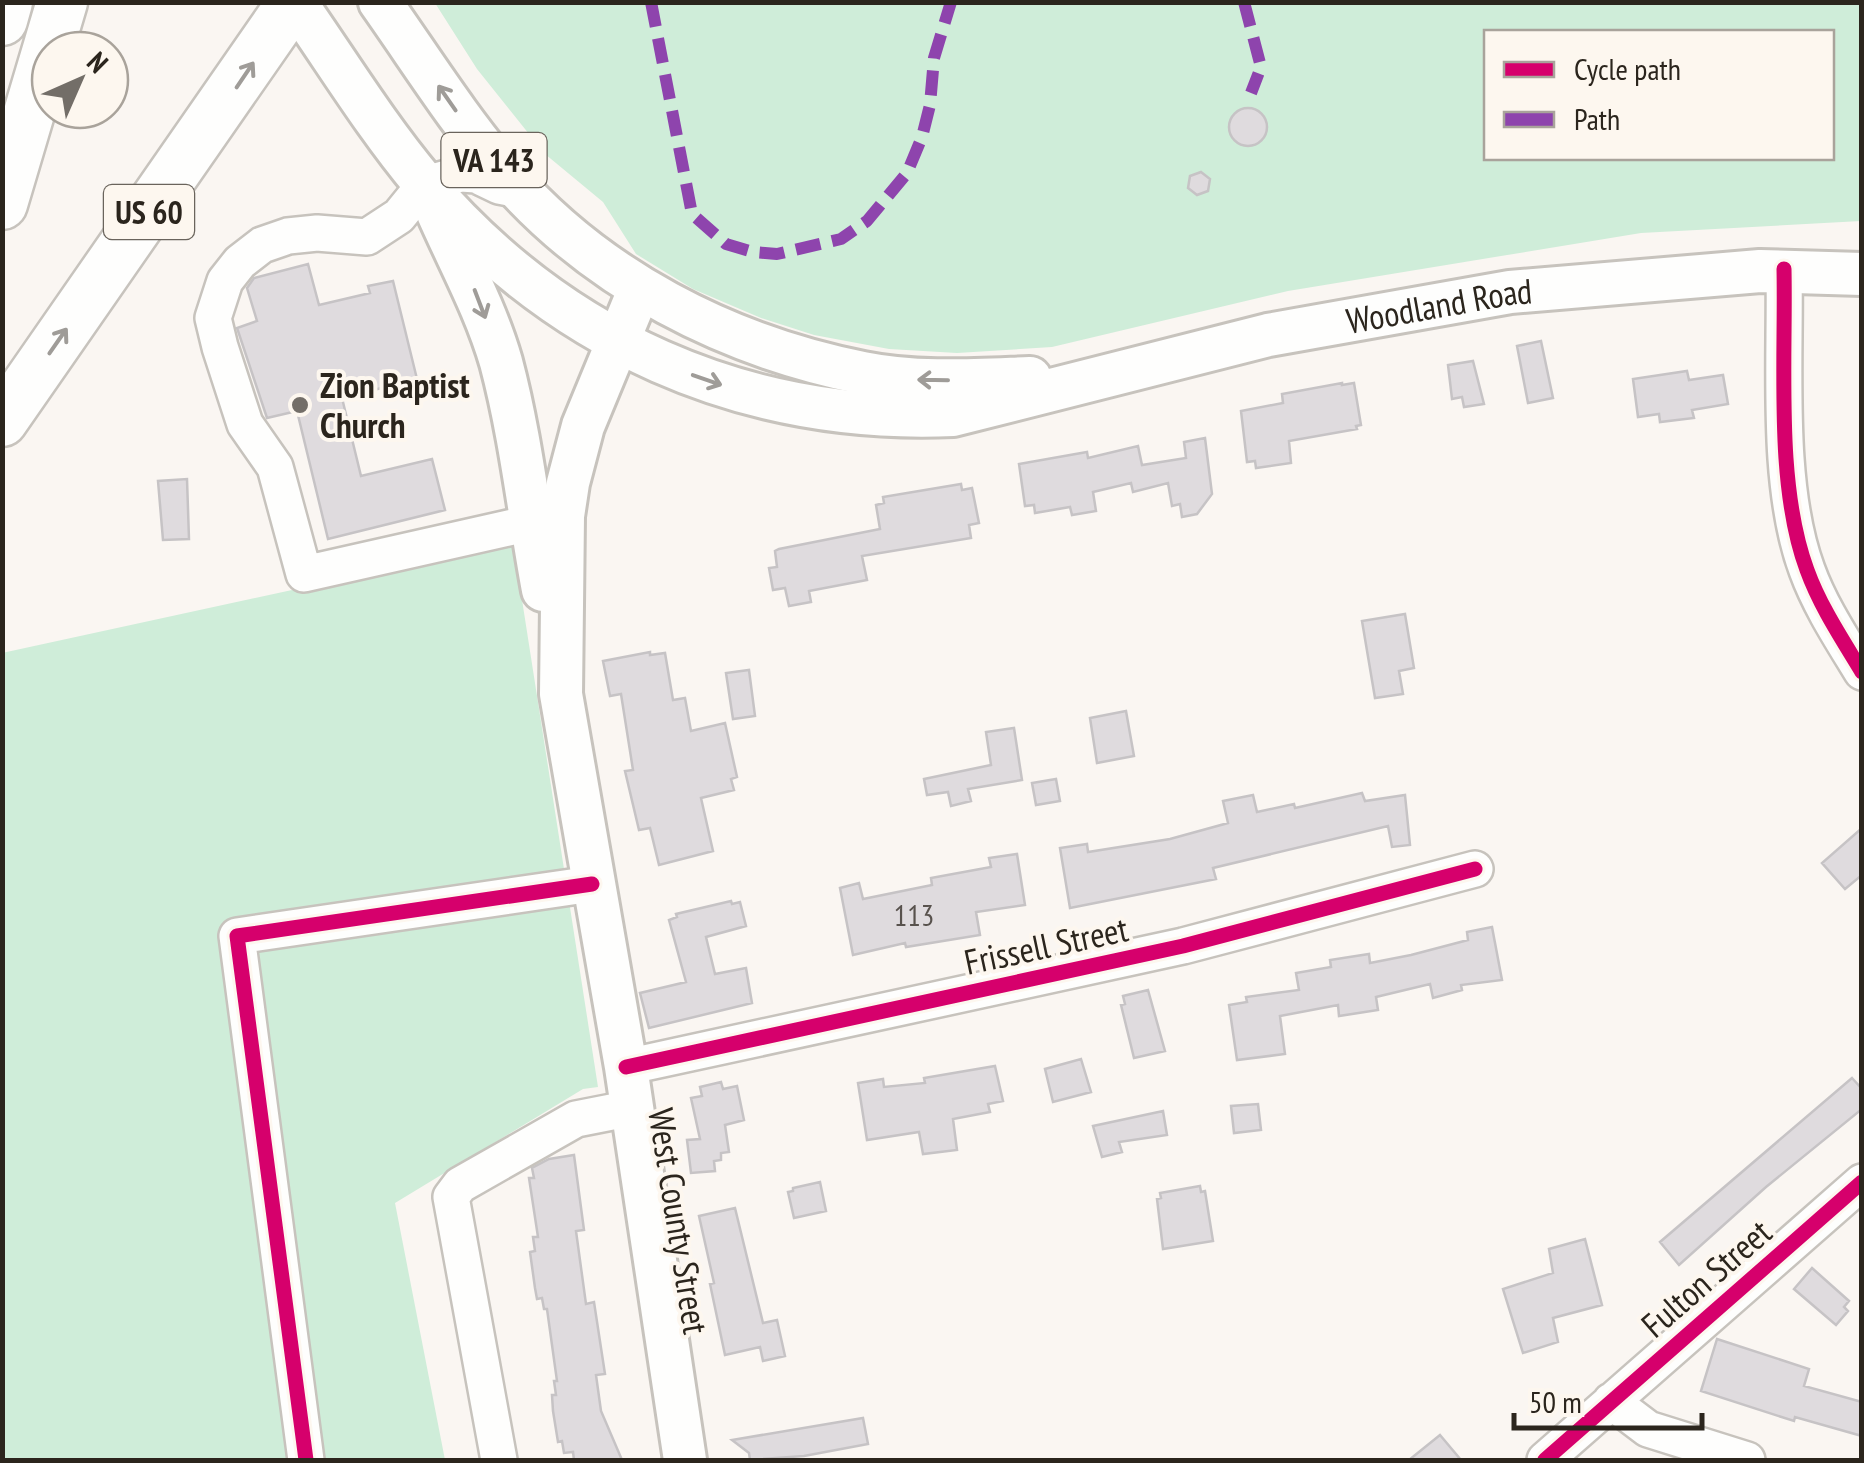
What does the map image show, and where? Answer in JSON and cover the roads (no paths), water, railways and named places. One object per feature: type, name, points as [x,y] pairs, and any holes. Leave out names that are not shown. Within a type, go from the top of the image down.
[{"type":"highway","points":[[2,20],[7,2]]},
{"type":"highway","points":[[2,204],[62,2]]},
{"type":"highway","name":"US 60","points":[[2,421],[294,2]]},
{"type":"main road","name":"VA 143","points":[[294,2],[425,184],[476,291],[501,363],[519,445],[547,519]]},
{"type":"main road","name":"VA 143","points":[[380,2],[474,136],[520,190],[578,243],[640,288],[547,519]]},
{"type":"main road","name":"Woodland Road","points":[[425,184],[511,268],[617,343],[679,370],[757,396],[905,417],[953,415],[1268,336],[1510,292],[1784,270],[1862,258]]},
{"type":"main road","name":"Woodland Road","points":[[1784,270],[1862,274]]},
{"type":"main road","name":"Woodland Road","points":[[640,288],[740,338],[865,374],[952,380],[1100,377]]},
{"type":"main road","name":"West County Street","points":[[547,519],[561,694],[629,1087],[685,1460]]},
{"type":"street","points":[[520,190],[461,174],[425,184],[399,216],[367,236],[288,236],[262,245],[240,262],[225,281],[213,318],[245,424],[275,466],[304,574],[547,519]]},
{"type":"street","points":[[1784,270],[1786,444],[1796,529],[1815,589],[1862,672]]},
{"type":"street","name":"Frissell Street","points":[[499,1460],[451,1197],[460,1185],[562,1125],[590,1114],[629,1087],[1475,869]]},
{"type":"street","points":[[306,1460],[237,936],[592,884]]},
{"type":"street","name":"Fulton Street","points":[[1545,1460],[1862,1182]]},
{"type":"street","points":[[1611,1401],[1648,1429],[1747,1460]]},
{"type":"place","name":"Zion Baptist Church","points":[[300,405]]}]
